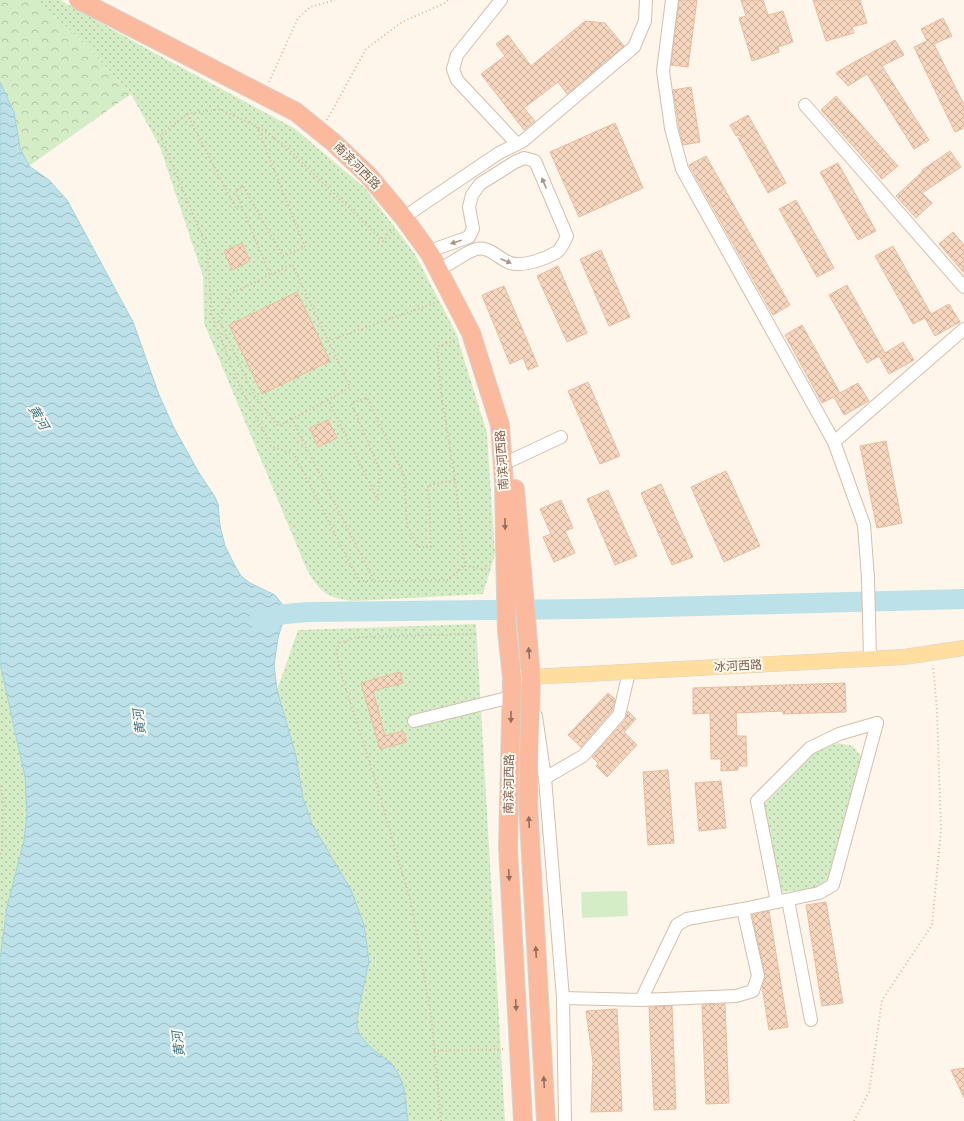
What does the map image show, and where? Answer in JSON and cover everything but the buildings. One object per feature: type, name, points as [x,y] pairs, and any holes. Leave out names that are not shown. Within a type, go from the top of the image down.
[{"type":"highway","name":"南滨河西路","points":[[79,0],[296,112],[333,142],[409,214],[438,248],[480,330],[508,424],[512,460],[515,595],[507,631],[512,678],[508,848],[523,1121]]},
{"type":"highway","name":"南滨河西路","points":[[97,0],[300,103],[377,166],[409,214],[471,333],[500,425],[504,483],[505,572],[515,595],[526,629],[531,677],[528,803],[546,1121]]},
{"type":"main road","name":"冰河西路","points":[[512,678],[904,657],[964,648]]},
{"type":"street","points":[[501,0],[457,55],[453,69],[457,80],[517,144]]},
{"type":"street","points":[[409,214],[499,153],[523,141],[634,47],[645,21],[646,0]]},
{"type":"street","points":[[672,0],[663,71],[671,128],[682,169],[834,442],[864,525],[870,622],[870,659]]},
{"type":"street","points":[[805,105],[964,287]]},
{"type":"street","points":[[524,158],[535,161],[567,236],[562,246],[557,251],[531,263],[511,264],[485,249],[473,230],[469,207],[472,195],[480,184],[515,162],[524,158]]},
{"type":"street","points":[[438,248],[469,237],[473,230]]},
{"type":"street","points":[[447,265],[476,249],[485,249]]},
{"type":"street","points":[[834,442],[964,329]]},
{"type":"street","points":[[512,460],[562,437]]},
{"type":"street","points":[[545,778],[583,756],[619,715],[630,672]]},
{"type":"street","name":"南滨河西路","points":[[531,677],[545,778],[563,998],[565,1121]]},
{"type":"street","points":[[414,721],[511,697]]},
{"type":"street","points":[[641,1000],[677,925],[687,919],[743,909],[782,901],[818,894],[833,885],[877,723],[839,734],[810,748],[757,801],[782,901],[811,1020]]},
{"type":"street","points":[[563,998],[641,1000],[736,996],[753,991],[758,976],[743,909]]},
{"type":"path","points":[[267,86],[298,18],[310,7],[335,0]]},
{"type":"path","points":[[326,123],[366,49],[402,22],[445,3],[448,0]]},
{"type":"path","points":[[409,214],[383,241],[283,144],[256,126],[220,109],[187,114],[160,135],[207,248],[212,316],[239,385],[272,447],[294,454],[360,581],[447,580],[465,566],[505,572]]},
{"type":"path","points":[[187,114],[236,209],[242,207]]},
{"type":"path","points":[[256,126],[305,247],[283,256],[243,186],[235,190],[270,275]]},
{"type":"path","points":[[292,264],[350,387],[278,426],[254,395],[219,318],[232,293],[270,275],[292,264]]},
{"type":"path","points":[[328,341],[452,296]]},
{"type":"path","points":[[465,566],[455,480],[441,392],[437,347],[471,333]]},
{"type":"path","points":[[328,400],[378,500],[380,470],[351,403],[367,398],[404,475],[407,526],[418,547],[431,547],[428,484],[455,480]]},
{"type":"path","points":[[292,419],[374,581]]},
{"type":"path","points":[[440,1121],[431,1015],[412,903],[374,776],[343,680],[336,652],[340,643],[357,637],[477,634]]},
{"type":"path","points":[[854,1121],[869,1092],[882,1000],[932,925],[941,830],[932,652]]},
{"type":"path","points":[[0,786],[4,800],[2,850],[0,854]]},
{"type":"path","points":[[434,1051],[518,1048]]},
{"type":"green space","points":[[0,0],[35,0],[86,45],[131,94],[29,166],[20,148],[14,112],[0,82]]},
{"type":"green space","points":[[35,0],[60,0],[294,128],[365,188],[415,254],[456,333],[487,433],[495,554],[483,594],[355,601],[338,599],[326,593],[316,584],[307,570],[204,323],[203,276],[160,147],[131,94],[86,45]]},
{"type":"green space","points":[[476,624],[505,1121],[408,1121],[404,1088],[391,1063],[370,1047],[360,1035],[357,1027],[357,1017],[369,961],[326,848],[312,824],[303,798],[296,756],[277,690],[298,630]]},
{"type":"green space","points":[[0,663],[25,777],[27,813],[24,841],[7,907],[0,959]]},
{"type":"green space","points":[[838,743],[853,746],[864,760],[829,878],[818,888],[780,892],[763,806],[815,752]]},
{"type":"green space","points":[[627,891],[628,916],[582,918],[581,892]]},
{"type":"water","name":"黄河","points":[[0,82],[14,112],[20,148],[29,166],[49,180],[67,200],[133,322],[159,395],[174,428],[218,504],[220,526],[225,546],[234,564],[241,576],[250,583],[275,595],[282,604],[285,614],[278,638],[274,665],[277,690],[296,756],[303,798],[312,824],[351,890],[364,925],[369,961],[357,1017],[357,1027],[360,1035],[370,1047],[391,1063],[399,1075],[404,1088],[408,1121],[0,1121],[0,959],[7,907],[24,841],[27,813],[25,777],[0,663]]},
{"type":"waterway","points":[[259,620],[285,614],[309,612],[588,609],[964,599]]}]
